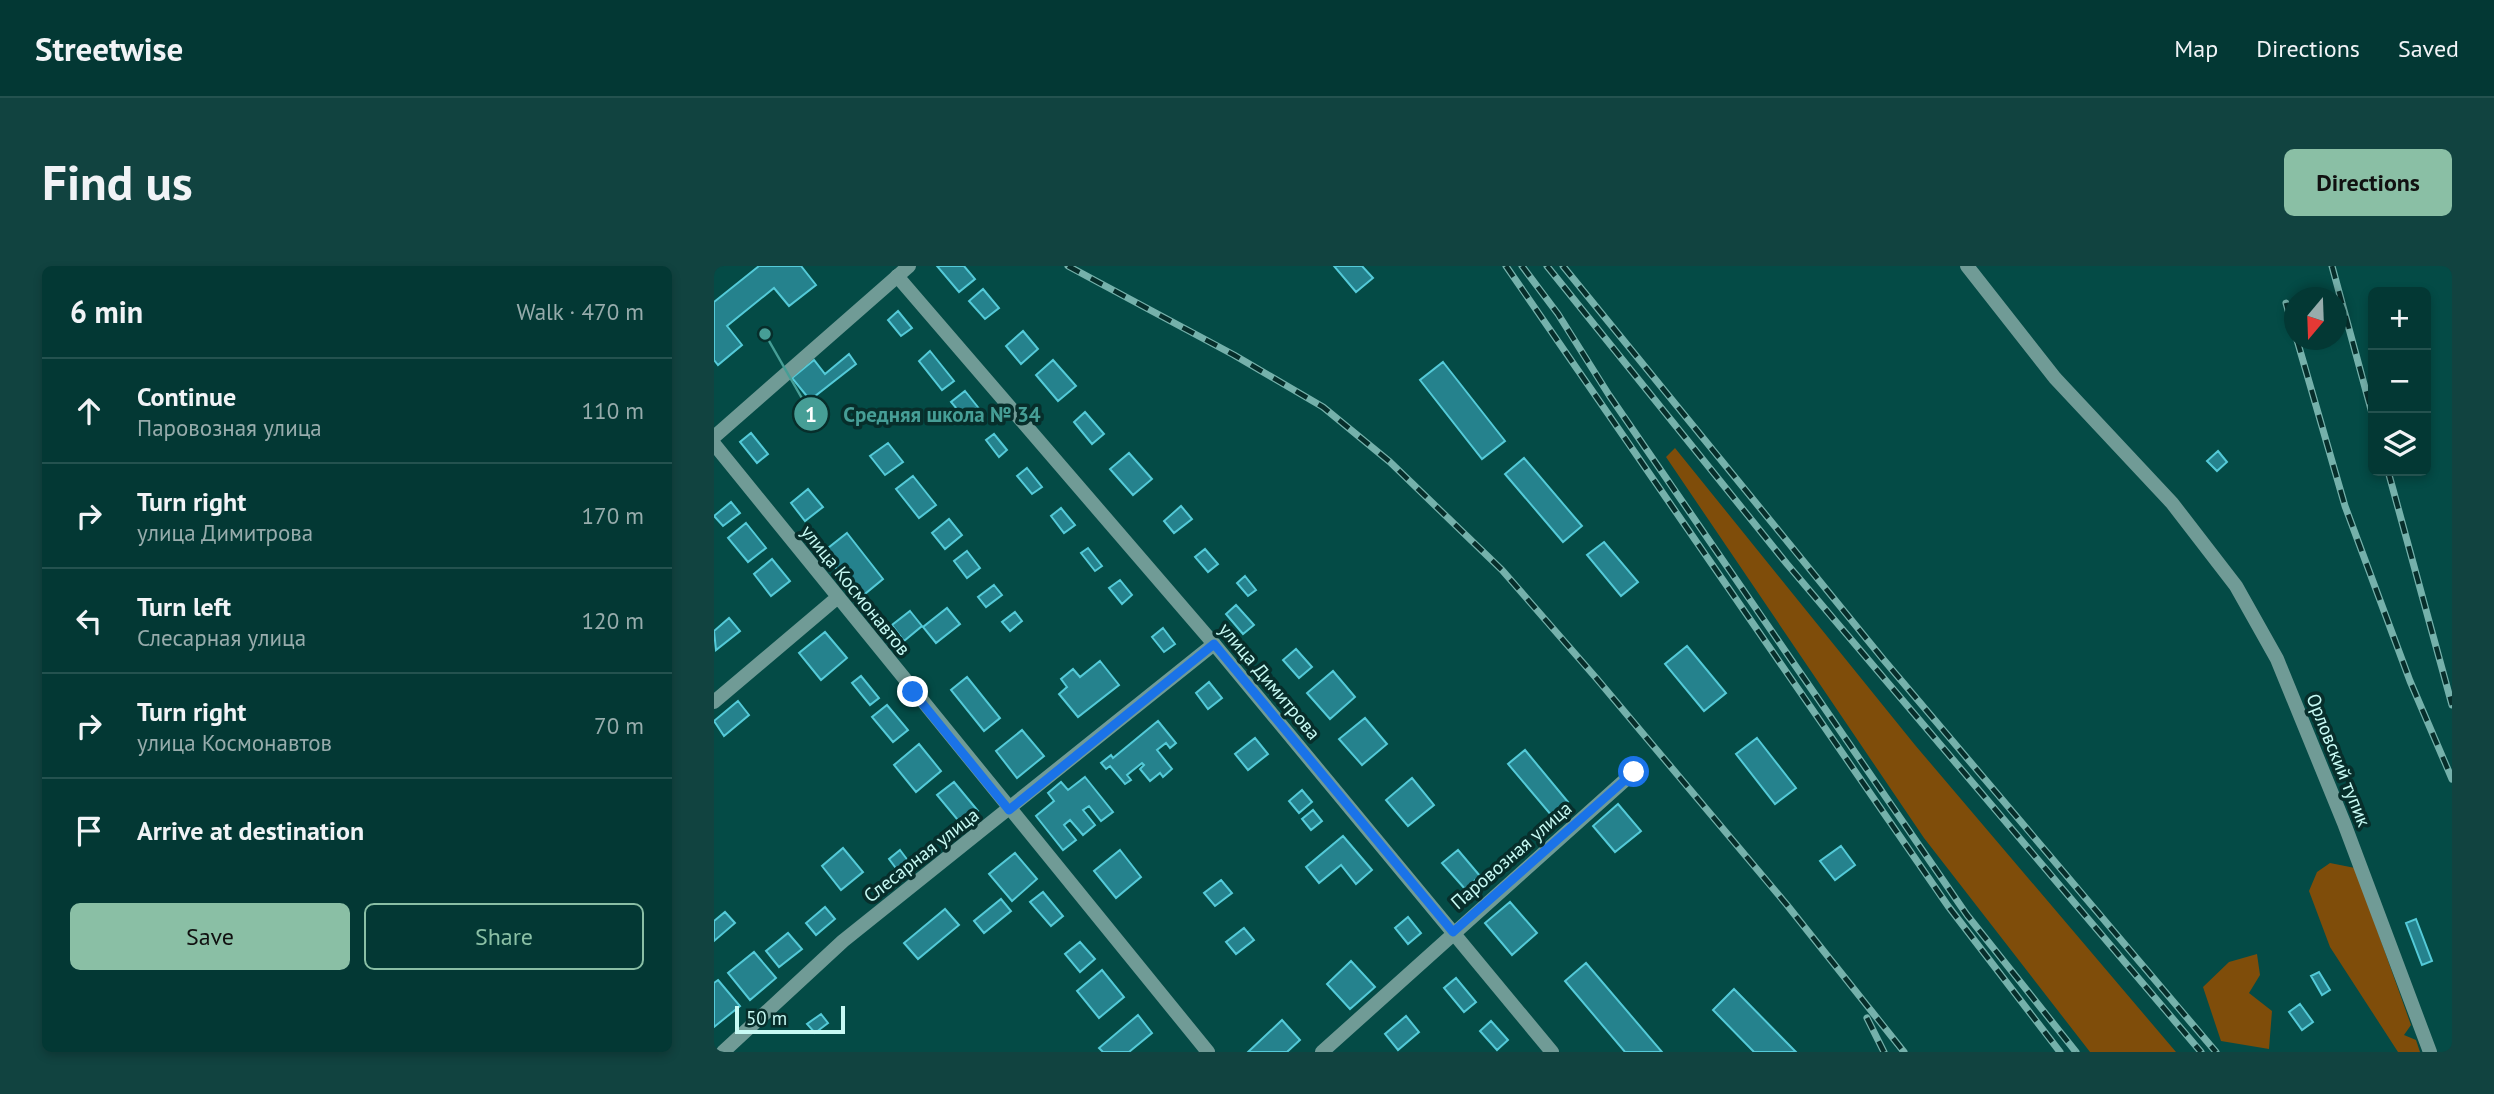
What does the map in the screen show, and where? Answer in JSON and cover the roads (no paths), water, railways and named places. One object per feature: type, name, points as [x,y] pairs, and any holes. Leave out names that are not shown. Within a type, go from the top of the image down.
[{"type":"street","points":[[714,437],[909,266]]},
{"type":"street","name":"Орловский тупик","points":[[1968,266],[2055,378],[2172,503],[2236,586],[2277,659],[2369,886],[2430,1052]]},
{"type":"street","name":"улица Димитрова","points":[[897,276],[1214,644],[1552,1052]]},
{"type":"street","name":"улица Космонавтов","points":[[714,444],[1208,1052]]},
{"type":"street","points":[[714,702],[838,597]]},
{"type":"street","name":"Слесарная улица","points":[[723,1052],[843,941],[1214,644]]},
{"type":"street","name":"Паровозная улица","points":[[1321,1052],[1634,772]]},
{"type":"railway","points":[[1068,266],[1234,355],[1323,407],[1390,462],[1502,570],[1597,679],[1787,905],[1904,1052]]},
{"type":"railway","points":[[1506,266],[1948,906],[2060,1052]]},
{"type":"railway","points":[[1522,266],[1558,314],[1609,395],[1967,915],[2076,1052]]},
{"type":"railway","points":[[1547,266],[1787,564],[2201,1052]]},
{"type":"railway","points":[[1563,266],[1883,659],[2216,1052]]},
{"type":"railway","points":[[2332,266],[2372,413]]},
{"type":"railway","points":[[2300,350],[2345,506],[2410,681],[2452,779]]},
{"type":"railway","points":[[2389,476],[2452,705]]},
{"type":"railway","points":[[1867,1018],[1884,1052]]},
{"type":"place","name":"Средняя школа № 34","points":[[765,334]]}]
